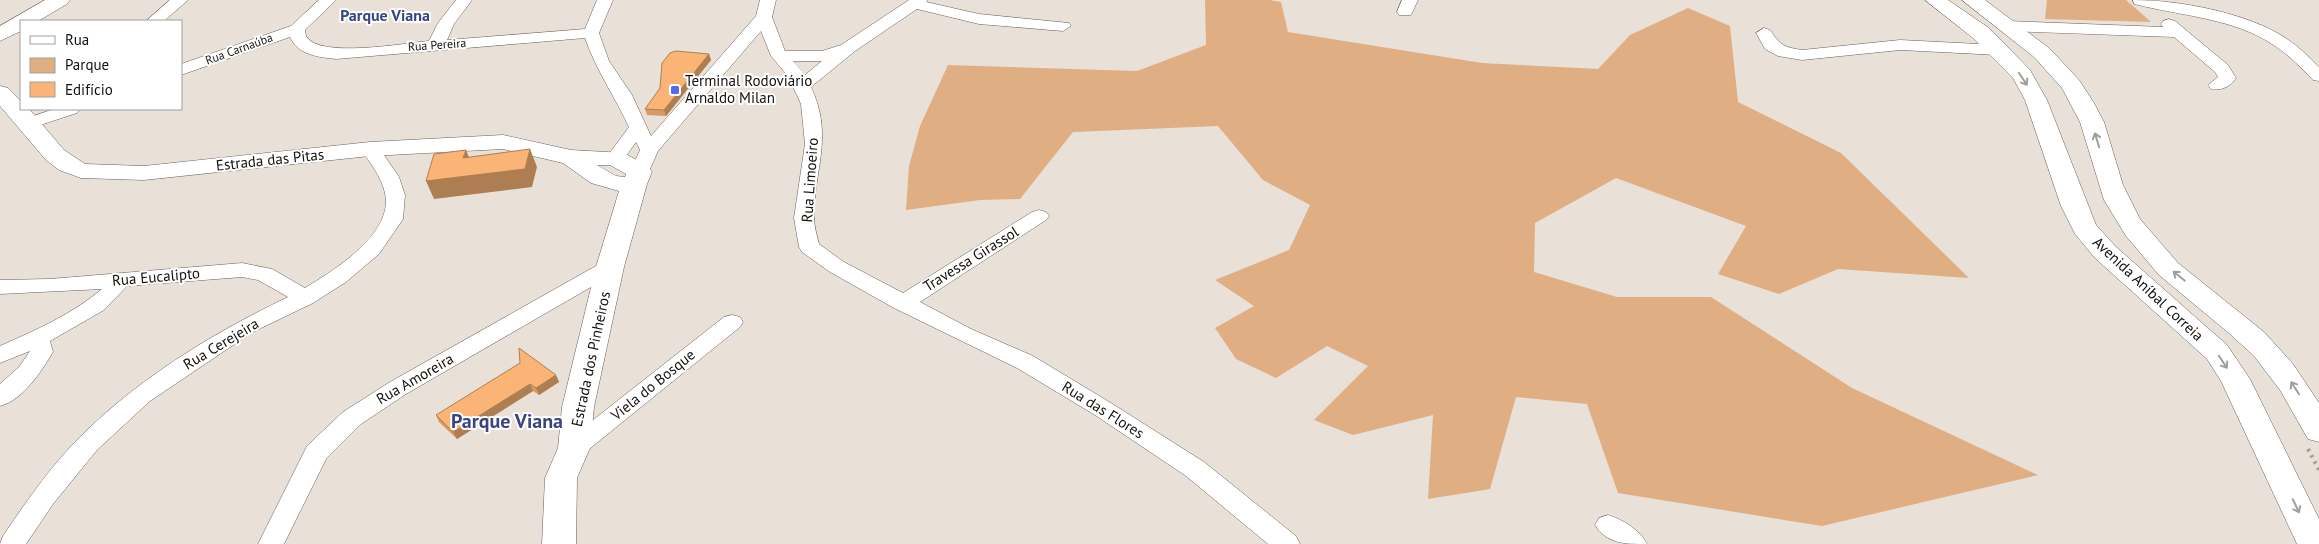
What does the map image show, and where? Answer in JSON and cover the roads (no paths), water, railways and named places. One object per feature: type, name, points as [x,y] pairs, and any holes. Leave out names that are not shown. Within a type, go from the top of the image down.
[{"type":"main road","points":[[24,20],[60,0]]},
{"type":"main road","name":"Avenida Aníbal Correia","points":[[1935,0],[1981,33],[2003,38],[2041,53],[2079,96],[2092,121],[2114,193],[2127,219],[2145,244],[2172,270],[2254,338],[2275,360],[2296,389],[2319,431]]},
{"type":"main road","name":"Avenida Aníbal Correia","points":[[1972,0],[2003,38],[2036,100],[2074,206],[2084,228],[2105,252],[2194,330],[2216,352],[2235,380],[2314,544]]},
{"type":"main road","name":"Estrada das Pitas","points":[[0,93],[27,116],[68,166],[81,171],[112,174],[144,173],[370,149],[503,142],[570,157],[615,158],[638,178]]},
{"type":"main road","name":"Estrada das Pitas","points":[[570,157],[604,182]]},
{"type":"main road","points":[[604,182],[615,158]]},
{"type":"main road","points":[[604,182],[638,178]]},
{"type":"main road","name":"Estrada dos Pinheiros","points":[[559,544],[561,478],[574,448],[578,407],[610,267],[638,178]]},
{"type":"street","points":[[155,20],[180,0]]},
{"type":"street","points":[[297,29],[328,0]]},
{"type":"street","points":[[436,45],[446,23],[464,0]]},
{"type":"street","points":[[605,0],[591,33],[601,61],[623,95],[638,127],[638,178]]},
{"type":"street","points":[[2140,0],[2222,68],[2227,78],[2217,85]]},
{"type":"street","points":[[2140,0],[2248,27],[2268,34],[2282,42],[2319,76]]},
{"type":"street","points":[[802,86],[849,47],[917,2],[978,19],[1063,26]]},
{"type":"street","points":[[638,178],[766,9]]},
{"type":"street","name":"Rua Limoeiro","points":[[766,9],[779,56],[796,74],[810,104],[814,144],[804,218],[809,247],[837,267],[902,303]]},
{"type":"street","name":"Rua Pereira","points":[[297,29],[300,43],[318,52],[336,54],[591,33]]},
{"type":"street","name":"Rua Carnaúba","points":[[182,70],[297,29]]},
{"type":"street","points":[[1764,33],[1766,43],[1770,47],[1799,54],[1839,53],[1893,44],[2178,32]]},
{"type":"street","points":[[779,56],[824,56],[849,47]]},
{"type":"street","points":[[27,116],[65,110]]},
{"type":"street","points":[[615,158],[638,127]]},
{"type":"street","name":"Rua Cerejeira","points":[[12,544],[44,497],[88,444],[142,395],[243,328],[305,298],[338,277],[372,249],[394,219],[395,195],[389,177],[370,149]]},
{"type":"street","name":"Travessa Girassol","points":[[902,303],[1039,216]]},
{"type":"street","name":"Rua Amoreira","points":[[271,544],[291,500],[316,453],[352,418],[398,388],[610,267]]},
{"type":"street","name":"Rua Eucalipto","points":[[0,287],[242,270],[264,274],[305,298]]},
{"type":"street","points":[[0,355],[81,316],[177,275]]},
{"type":"street","points":[[81,316],[105,298],[121,280]]},
{"type":"street","name":"Rua das Flores","points":[[902,303],[1025,362],[1104,409],[1195,469],[1275,541]]},
{"type":"street","name":"Viela do Bosque","points":[[574,448],[732,322]]},
{"type":"street","points":[[0,398],[27,373],[42,352],[38,337]]},
{"type":"street","points":[[1608,525],[1634,544]]},
{"type":"place","name":"Terminal Rodoviário Arnaldo Milan","points":[[675,90]]},
{"type":"district","name":"Parque Viana","points":[[385,15]]},
{"type":"district","name":"Parque Viana","points":[[507,421]]}]
